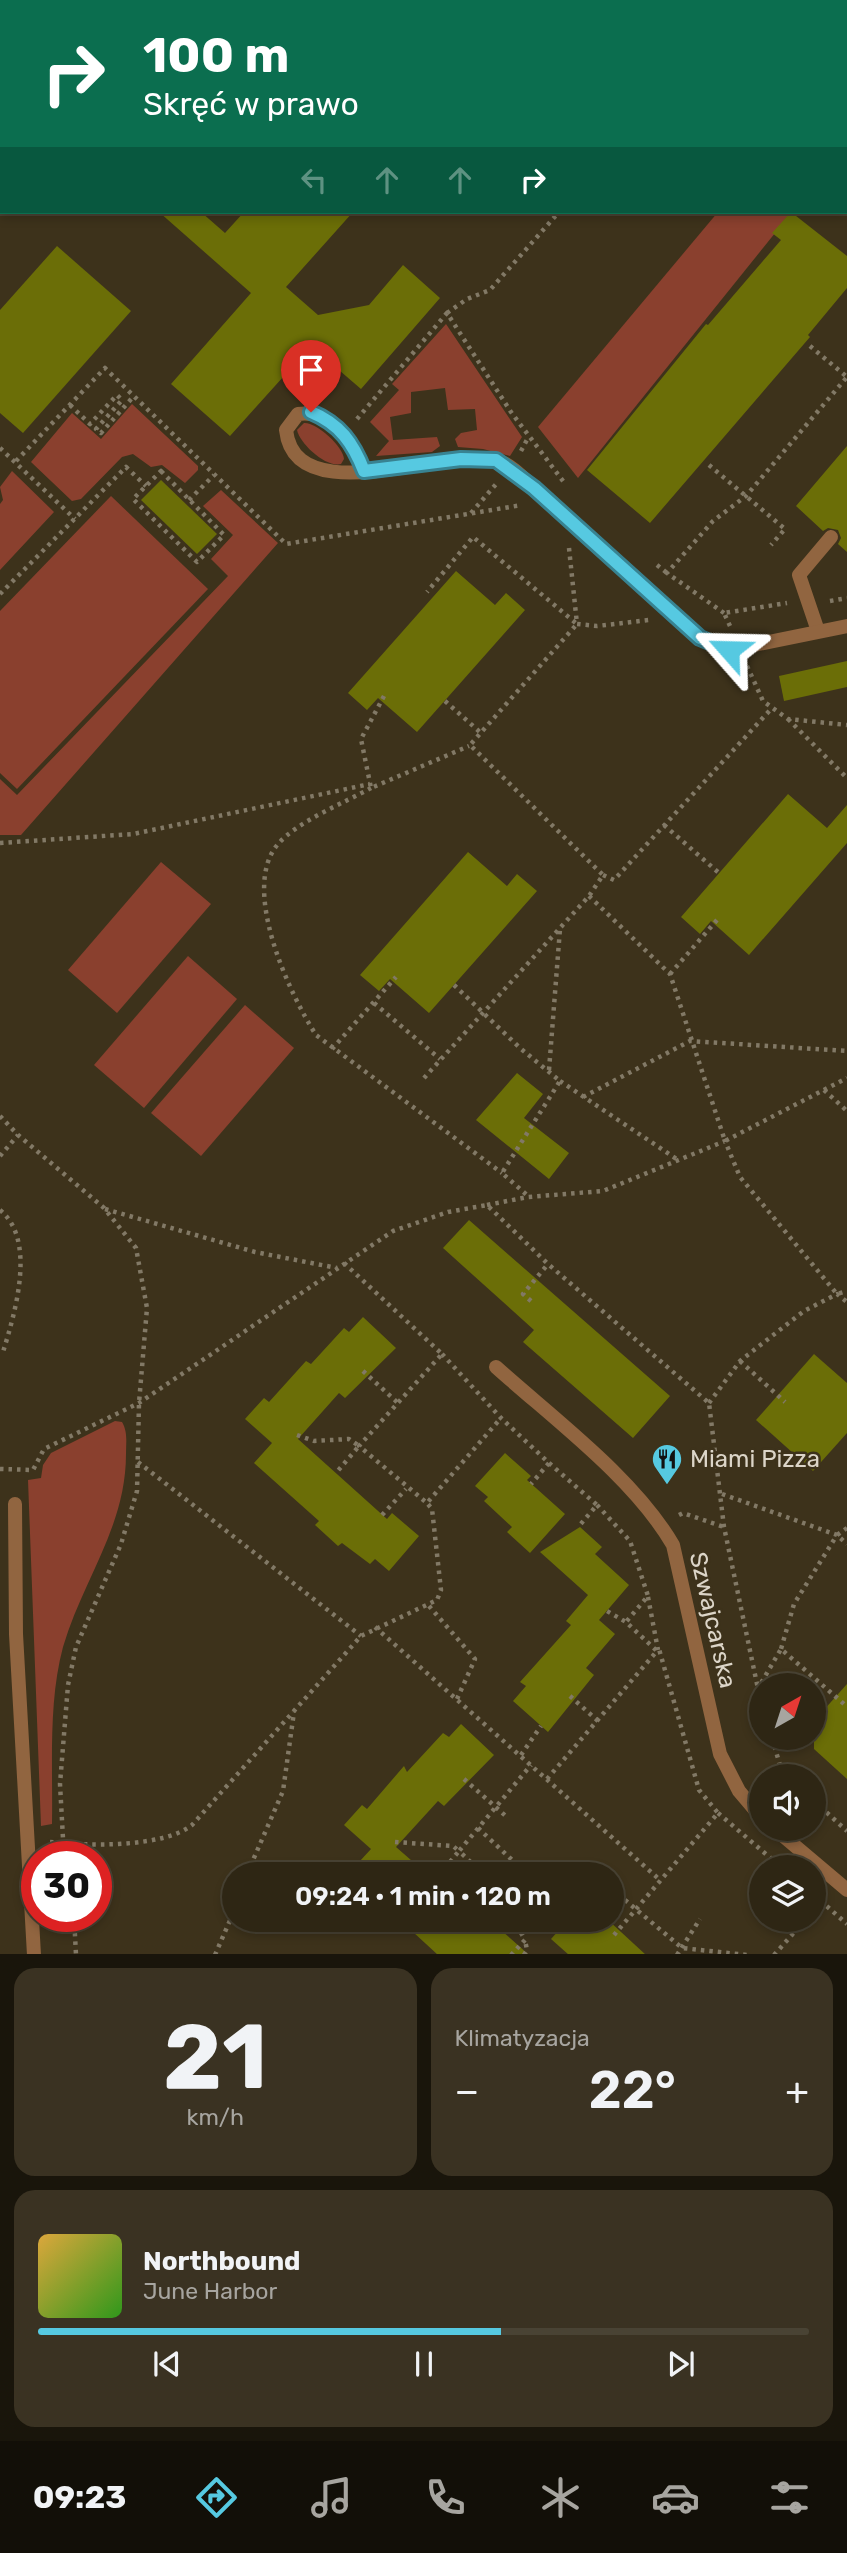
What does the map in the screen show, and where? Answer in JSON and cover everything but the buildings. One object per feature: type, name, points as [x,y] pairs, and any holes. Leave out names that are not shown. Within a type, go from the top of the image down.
[{"type":"street","points":[[364,471],[344,434],[327,419],[311,412],[298,414],[286,430],[288,442],[299,458],[318,471],[364,471],[461,459],[496,460],[558,509],[700,638],[729,650],[847,626]]},
{"type":"street","points":[[818,631],[799,575],[831,537]]},
{"type":"street","name":"Szwajcarska","points":[[496,1367],[636,1494],[661,1524],[673,1545],[720,1754],[738,1791],[749,1803]]},
{"type":"street","points":[[15,1504],[16,1634],[34,1954]]},
{"type":"street","points":[[789,1841],[847,1890]]},
{"type":"path","points":[[344,434],[447,313],[467,299],[489,290],[557,214]]},
{"type":"path","points":[[447,313],[511,412],[572,493],[558,509]]},
{"type":"path","points":[[667,573],[713,521],[746,496],[847,377],[810,346]]},
{"type":"path","points":[[16,461],[105,368],[286,544],[528,504]]},
{"type":"path","points":[[70,405],[90,424],[117,396],[122,400],[96,429],[101,433],[133,397]]},
{"type":"path","points":[[0,448],[75,519]]},
{"type":"path","points":[[709,465],[785,529],[771,545]]},
{"type":"path","points":[[0,594],[125,467],[146,486]]},
{"type":"path","points":[[161,471],[224,535],[197,562],[134,499],[146,486],[161,471]]},
{"type":"path","points":[[189,500],[214,475]]},
{"type":"path","points":[[427,592],[473,537],[577,624],[597,626],[677,617]]},
{"type":"path","points":[[528,1197],[502,1173],[316,1035],[300,1010],[272,935],[262,887],[264,868],[279,843],[313,819],[370,786],[470,746],[577,624],[568,539]]},
{"type":"path","points":[[656,564],[724,613]]},
{"type":"path","points":[[370,786],[361,739],[384,696]]},
{"type":"path","points":[[445,701],[481,733]]},
{"type":"path","points":[[470,746],[603,875],[614,880],[772,708]]},
{"type":"path","points":[[789,719],[847,778]]},
{"type":"path","points":[[0,843],[133,834],[370,786]]},
{"type":"path","points":[[664,825],[719,873]]},
{"type":"path","points":[[424,1079],[589,896],[603,875]]},
{"type":"path","points":[[589,896],[670,974],[690,1041],[740,1177],[837,1294],[847,1302]]},
{"type":"path","points":[[670,974],[717,920]]},
{"type":"path","points":[[549,1071],[560,929]]},
{"type":"path","points":[[332,1049],[396,977]]},
{"type":"path","points":[[454,985],[549,1071],[678,1160]]},
{"type":"path","points":[[374,1003],[440,1059]]},
{"type":"path","points":[[583,1097],[690,1041],[847,1051]]},
{"type":"path","points":[[487,1205],[528,1197],[603,1191],[725,1141],[847,1078]]},
{"type":"path","points":[[502,1173],[561,1080]]},
{"type":"path","points":[[824,1090],[847,1111]]},
{"type":"path","points":[[0,1116],[18,1135],[104,1209],[136,1248],[147,1308],[139,1404],[137,1491],[121,1544],[76,1647],[68,1685],[60,1784],[62,1841]]},
{"type":"path","points":[[0,1156],[18,1135]]},
{"type":"path","points":[[104,1209],[255,1252],[337,1268]]},
{"type":"path","points":[[0,1210],[10,1218],[19,1246],[18,1303],[3,1352]]},
{"type":"path","points":[[344,1263],[442,1354],[501,1418],[597,1505],[630,1541],[648,1596],[658,1650],[699,1790],[718,1813],[767,1855]]},
{"type":"path","points":[[531,1301],[523,1294],[548,1264]]},
{"type":"path","points":[[709,1403],[740,1362],[804,1311],[847,1291]]},
{"type":"path","points":[[336,1473],[442,1354]]},
{"type":"path","points":[[740,1362],[785,1402]]},
{"type":"path","points":[[363,1371],[398,1403]]},
{"type":"path","points":[[0,1469],[33,1470],[44,1449],[139,1404]]},
{"type":"path","points":[[427,1503],[501,1418]]},
{"type":"path","points":[[110,1841],[159,1839],[184,1831],[213,1804],[361,1636],[375,1627],[429,1606],[437,1600],[441,1590],[432,1509],[427,1503],[406,1489],[349,1440],[314,1441],[297,1435]]},
{"type":"path","points":[[137,1462],[361,1636]]},
{"type":"path","points":[[531,1483],[549,1463]]},
{"type":"path","points":[[382,1515],[406,1489]]},
{"type":"path","points":[[722,1494],[837,1535],[847,1544]]},
{"type":"path","points":[[579,1526],[597,1505]]},
{"type":"path","points":[[767,1673],[781,1649],[794,1604],[837,1535],[847,1528]]},
{"type":"path","points":[[626,1622],[648,1596]]},
{"type":"path","points":[[429,1606],[475,1659],[457,1699]]},
{"type":"path","points":[[607,1611],[626,1622],[658,1650]]},
{"type":"path","points":[[375,1627],[660,1880]]},
{"type":"path","points":[[781,1649],[844,1703]]},
{"type":"path","points":[[547,1779],[658,1650]]},
{"type":"path","points":[[570,1696],[598,1721]]},
{"type":"path","points":[[252,1862],[283,1791],[294,1711]]},
{"type":"path","points":[[521,1755],[541,1726]]},
{"type":"path","points":[[450,1862],[531,1765]]},
{"type":"path","points":[[464,1779],[508,1818]]},
{"type":"path","points":[[826,1812],[847,1831]]},
{"type":"path","points":[[614,1935],[718,1813]]},
{"type":"path","points":[[478,1828],[514,1862]]},
{"type":"path","points":[[28,1839],[45,1841]]},
{"type":"path","points":[[395,1842],[453,1846],[470,1862]]},
{"type":"path","points":[[624,1898],[682,1948],[738,1954]]},
{"type":"path","points":[[826,1906],[847,1924]]},
{"type":"path","points":[[678,1954],[700,1919]]},
{"type":"path","points":[[75,1932],[76,1954]]},
{"type":"path","points":[[215,1954],[225,1932]]},
{"type":"path","points":[[521,1932],[527,1950],[525,1954]]},
{"type":"path","points":[[775,1954],[795,1932]]},
{"type":"path","points":[[512,1954],[525,1940]]},
{"type":"shaded area","points":[[716,214],[790,214],[578,478],[538,427]]},
{"type":"shaded area","points":[[446,324],[522,437],[510,456],[483,449],[458,447],[455,439],[461,433],[477,430],[475,409],[448,410],[445,388],[411,392],[411,413],[390,417],[393,440],[437,437],[440,446],[432,452],[376,456],[389,441],[370,422],[399,390],[392,384]]},
{"type":"shaded area","points":[[132,404],[198,466],[198,470],[185,483],[162,465],[151,467],[133,454],[122,457],[81,499],[72,501],[31,462],[72,413],[101,439]]},
{"type":"shaded area","points":[[304,423],[315,426],[334,442],[344,459],[341,464],[321,459],[308,448],[297,430]]},
{"type":"shaded area","points":[[12,471],[54,512],[0,570],[0,504],[3,500],[0,487]]},
{"type":"shaded area","points":[[221,490],[278,543],[21,835],[0,835],[0,779],[17,795],[228,576],[211,559],[233,535],[203,506]]},
{"type":"shaded area","points":[[111,496],[208,589],[17,789],[0,773],[0,611]]},
{"type":"shaded area","points":[[161,862],[211,904],[117,1013],[68,970]]},
{"type":"shaded area","points":[[188,956],[237,999],[144,1108],[94,1065]]},
{"type":"shaded area","points":[[245,1005],[294,1048],[201,1156],[151,1113]]},
{"type":"shaded area","points":[[115,1421],[122,1422],[126,1434],[124,1480],[111,1529],[63,1647],[53,1712],[52,1824],[41,1826],[28,1480],[41,1478],[43,1465],[51,1453]]},
{"type":"place","name":"Miami Pizza","points":[[667,1486]]},
{"type":"route","points":[[311,412],[327,419],[344,434],[364,471],[461,459],[496,460],[534,488],[700,638],[729,650]]}]
